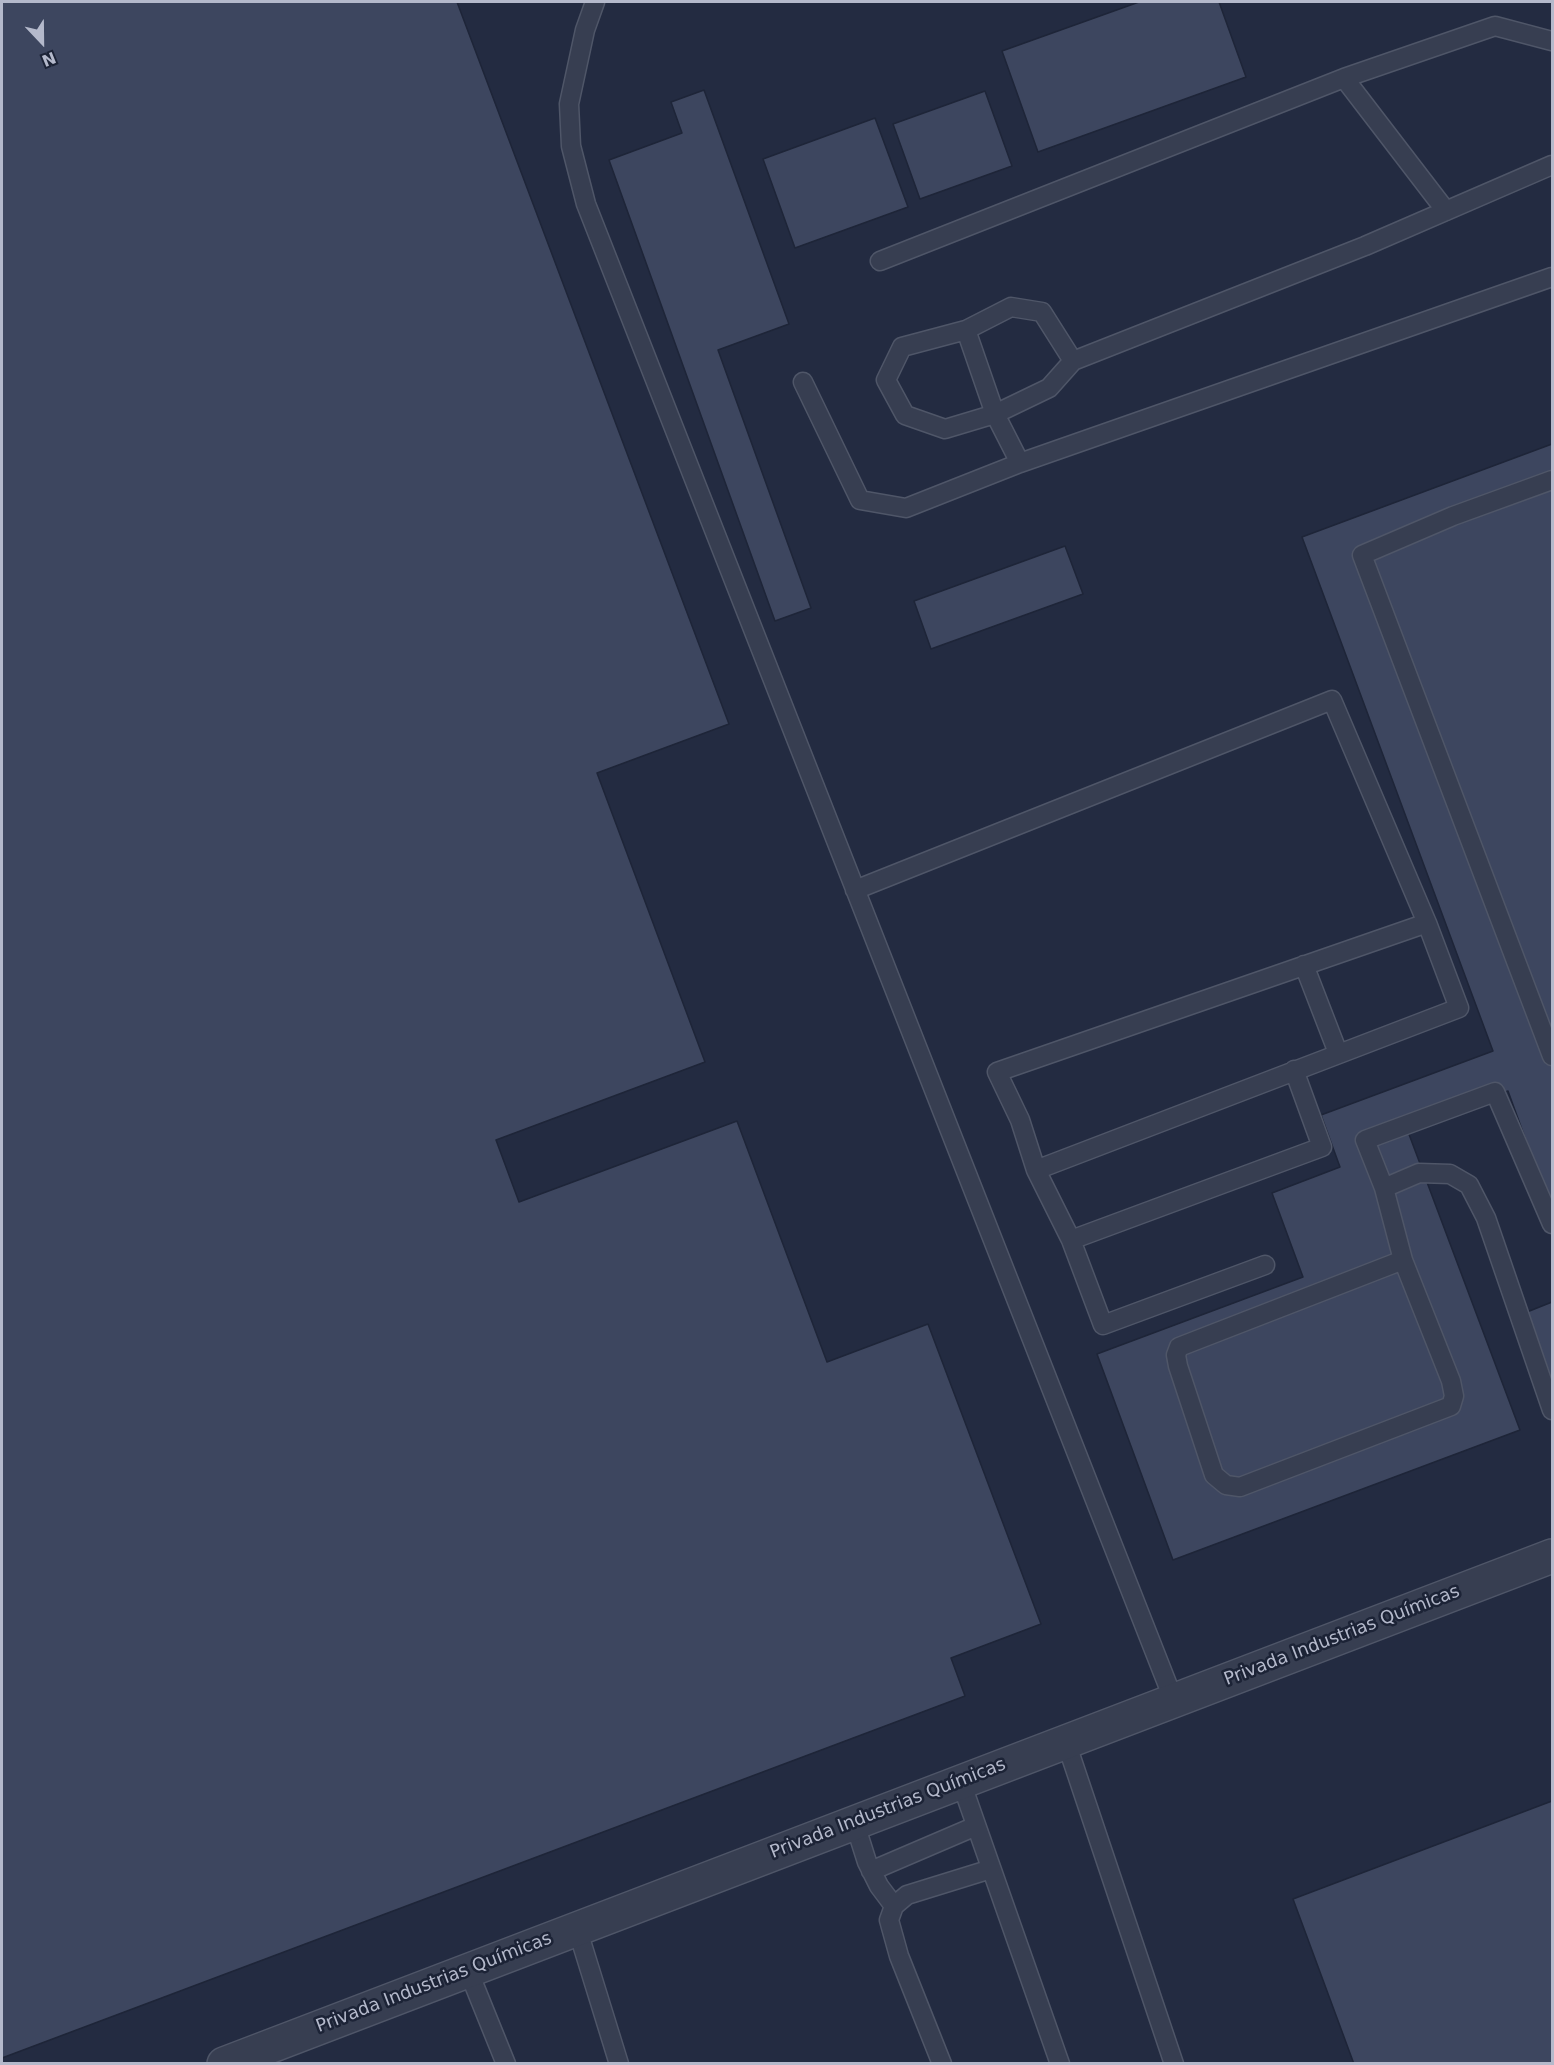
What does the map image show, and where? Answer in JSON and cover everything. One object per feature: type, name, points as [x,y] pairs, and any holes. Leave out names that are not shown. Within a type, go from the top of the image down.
[{"type":"street","name":"Privada Industrias Químicas","points":[[224,2064],[854,1821],[1552,1556]]},
{"type":"lane","points":[[595,2],[585,30],[569,104],[571,146],[586,204],[1173,1701]]},
{"type":"lane","points":[[880,261],[1344,78],[1496,26],[1552,41]]},
{"type":"lane","points":[[1344,78],[1446,211]]},
{"type":"lane","points":[[1073,361],[1042,312],[1011,307],[966,330],[902,347],[886,381],[905,415],[945,429],[995,414],[1049,388],[1073,361],[1354,250],[1552,165]]},
{"type":"lane","points":[[804,382],[860,500],[906,508],[1020,464],[1552,277]]},
{"type":"lane","points":[[966,330],[995,414],[1020,464]]},
{"type":"lane","points":[[1552,480],[1453,516],[1362,555],[1552,1056]]},
{"type":"lane","points":[[855,890],[1332,700],[1427,923],[1459,1008],[1036,1170]]},
{"type":"lane","points":[[1265,1265],[1103,1325],[1071,1240],[1036,1170],[1020,1120],[996,1072],[1427,923]]},
{"type":"lane","points":[[1304,965],[1338,1053]]},
{"type":"lane","points":[[1071,1240],[1322,1147],[1294,1070]]},
{"type":"lane","points":[[1403,1260],[1179,1347],[1176,1355],[1178,1366],[1214,1474],[1226,1485],[1240,1488],[1451,1406],[1454,1395],[1451,1381],[1403,1260],[1384,1188],[1365,1140],[1495,1092],[1552,1224]]},
{"type":"lane","points":[[1384,1188],[1419,1173],[1450,1174],[1469,1185],[1486,1218],[1552,1410]]},
{"type":"lane","points":[[1066,1742],[1174,2064]]},
{"type":"lane","points":[[961,1782],[1060,2064]]},
{"type":"lane","points":[[854,1821],[871,1871],[894,1906]]},
{"type":"lane","points":[[871,1871],[976,1826]]},
{"type":"lane","points":[[942,2064],[899,1956],[889,1920],[894,1906],[907,1895],[991,1869]]},
{"type":"lane","points":[[577,1928],[619,2064]]},
{"type":"lane","points":[[468,1970],[506,2064]]},
{"type":"building","points":[[2,2],[457,2],[729,724],[597,773],[705,1062],[496,1140],[519,1202],[737,1121],[827,1362],[928,1324],[1041,1624],[951,1658],[965,1696],[2,2058]]},
{"type":"building","points":[[1139,2],[1219,2],[1246,77],[1038,152],[1002,51]]},
{"type":"building","points":[[704,90],[789,324],[718,350],[811,608],[775,621],[609,160],[682,133],[671,102]]},
{"type":"building","points":[[985,91],[1012,166],[920,199],[893,124]]},
{"type":"building","points":[[875,118],[908,207],[795,248],[763,159]]},
{"type":"building","points":[[1552,444],[1552,1212],[1508,1091],[1407,1129],[1520,1430],[1173,1560],[1097,1354],[1303,1277],[1272,1193],[1340,1167],[1321,1115],[1493,1051],[1302,537]]},
{"type":"building","points":[[1065,546],[1083,594],[931,649],[914,601]]},
{"type":"building","points":[[1552,1302],[1552,1381],[1527,1312]]},
{"type":"building","points":[[1552,1801],[1552,2064],[1354,2064],[1293,1899]]}]
